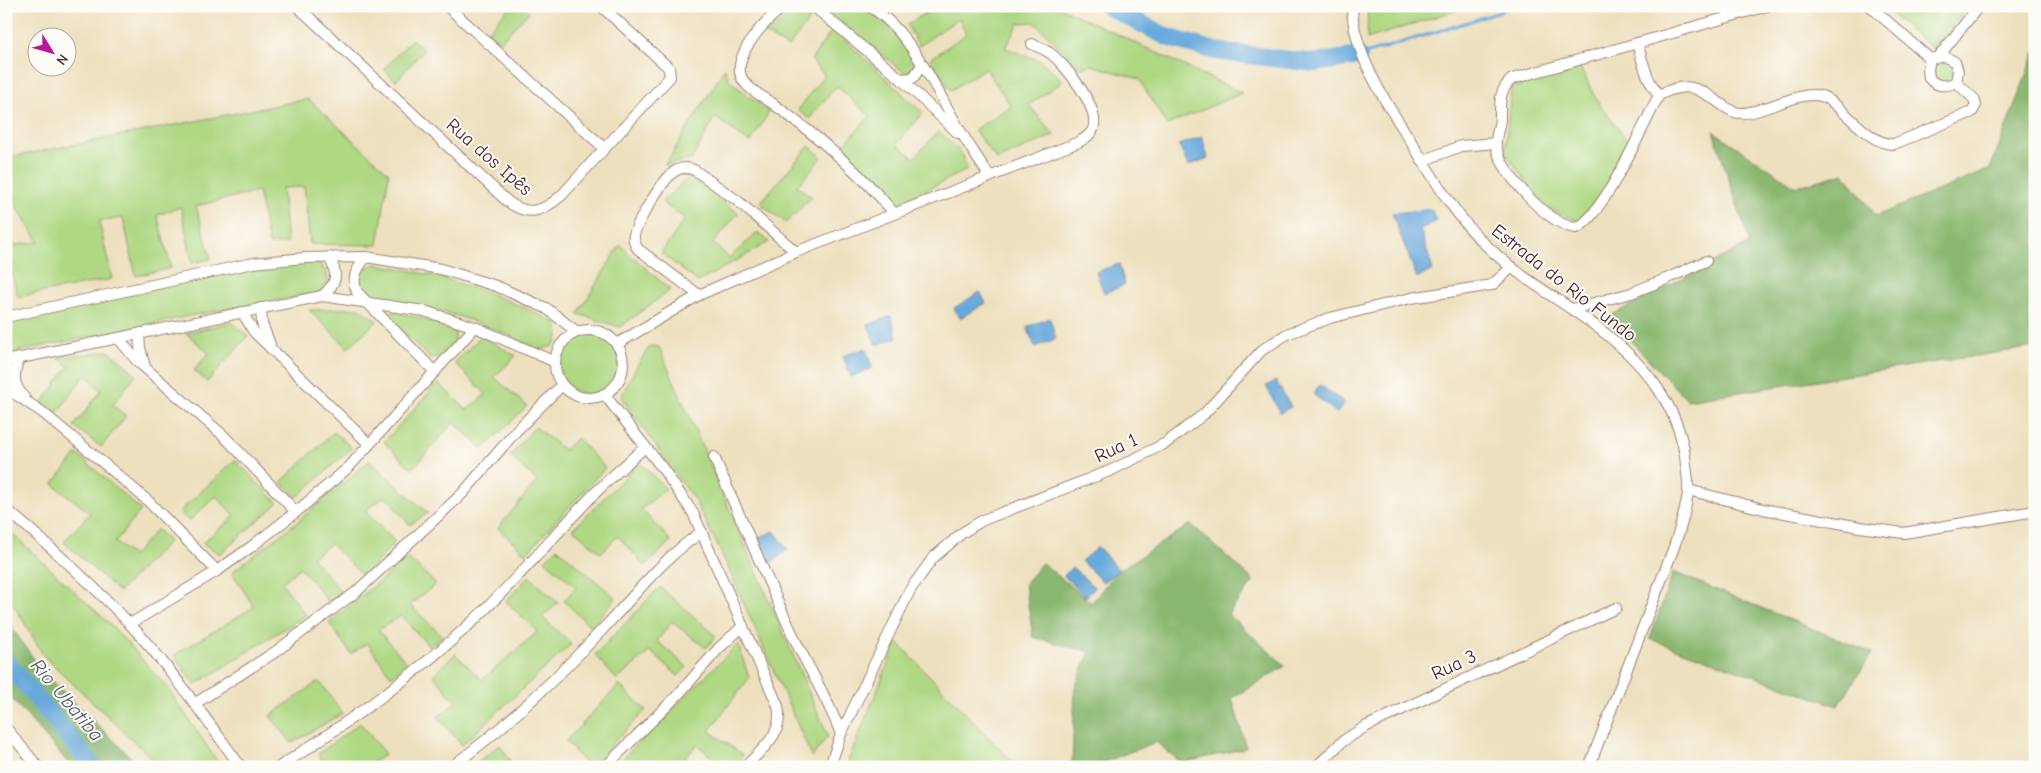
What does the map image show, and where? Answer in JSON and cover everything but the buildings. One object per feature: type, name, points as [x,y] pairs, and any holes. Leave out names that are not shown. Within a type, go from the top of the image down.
[{"type":"street","points":[[447,6],[604,148]]},
{"type":"street","name":"Rua dos Ipês","points":[[304,9],[518,209],[534,211],[553,202],[668,81],[671,73],[669,68],[601,6]]},
{"type":"street","points":[[786,6],[772,16],[742,55],[739,71],[742,78],[751,88],[827,147],[866,183],[894,213]]},
{"type":"street","points":[[813,6],[824,11],[901,79],[966,141]]},
{"type":"street","points":[[870,6],[885,16],[922,64],[966,141],[990,177]]},
{"type":"street","name":"Estrada do Rio Fundo","points":[[1352,6],[1353,22],[1360,46],[1382,96],[1422,161],[1468,227],[1492,251],[1512,267],[1617,344],[1646,372],[1660,389],[1678,425],[1685,450],[1688,490],[1682,522],[1589,767]]},
{"type":"street","points":[[1767,6],[1512,79],[1502,91],[1500,125],[1496,143],[1499,156],[1504,165],[1524,193],[1542,211],[1562,225],[1576,228],[1585,223],[1610,188],[1659,95],[1670,89],[1684,86],[1691,87],[1739,114],[1816,95],[1829,100],[1876,139],[1887,144],[1894,144],[1972,112],[1976,106],[1974,99],[1956,82]]},
{"type":"street","points":[[1870,6],[1935,58],[1948,57],[1955,62],[1958,72],[1956,82]]},
{"type":"street","points":[[1956,82],[1940,86],[1932,81],[1928,73],[1935,58],[1979,6]]},
{"type":"street","points":[[1637,43],[1646,74],[1652,87],[1659,95]]},
{"type":"street","points":[[617,344],[699,295],[796,252],[1079,142],[1093,130],[1094,116],[1078,84],[1063,64],[1049,52],[1032,44]]},
{"type":"street","points":[[901,79],[913,78],[922,64]]},
{"type":"street","points":[[1422,161],[1461,146],[1496,143]]},
{"type":"street","points":[[699,295],[638,249],[634,242],[636,229],[663,182],[676,170],[689,168],[696,171],[738,202],[796,252]]},
{"type":"street","points":[[366,257],[358,267],[354,285],[358,292],[435,372]]},
{"type":"street","points":[[6,317],[253,263],[305,258],[366,257],[441,269],[496,286],[546,308],[577,332]]},
{"type":"street","points":[[322,296],[332,287],[336,279],[333,265],[329,258]]},
{"type":"street","points":[[1572,310],[1631,292],[1706,261]]},
{"type":"street","name":"Rua 1","points":[[831,766],[841,734],[910,590],[933,558],[962,533],[983,520],[1112,470],[1166,443],[1204,414],[1262,350],[1287,334],[1330,318],[1411,298],[1492,285],[1512,267]]},
{"type":"street","points":[[6,361],[322,296],[424,311],[476,328],[555,362]]},
{"type":"street","points":[[261,308],[262,324],[271,347]]},
{"type":"street","points":[[242,312],[254,332],[369,444]]},
{"type":"street","points":[[130,624],[217,571],[296,512],[348,467],[476,328]]},
{"type":"street","points":[[588,330],[599,331],[609,336],[617,344],[622,354],[623,366],[620,377],[614,387],[604,394],[582,397],[571,392],[562,384],[555,362],[557,352],[569,336],[588,330]]},
{"type":"street","points":[[139,335],[145,367]]},
{"type":"street","points":[[119,339],[130,355],[224,436],[296,512]]},
{"type":"street","points":[[18,358],[14,378],[16,387],[28,401]]},
{"type":"street","points":[[196,703],[275,652],[356,592],[462,493],[517,430],[562,384]]},
{"type":"street","points":[[6,388],[28,401],[148,501],[217,571]]},
{"type":"street","points":[[604,394],[663,469],[692,512],[778,706],[780,716],[778,730],[745,767]]},
{"type":"street","points":[[279,767],[336,730],[412,674],[441,650],[515,580],[594,495],[645,447]]},
{"type":"street","points":[[714,457],[764,574],[835,718],[841,734]]},
{"type":"street","points":[[1688,490],[1763,509],[1904,533],[2035,511]]},
{"type":"street","points":[[6,508],[81,574],[130,624],[196,703],[241,767]]},
{"type":"street","points":[[451,767],[495,732],[554,679],[670,557],[702,532]]},
{"type":"street","name":"Rua 3","points":[[1316,767],[1343,741],[1365,727],[1616,608]]},
{"type":"street","points":[[606,767],[676,697],[719,648],[742,628]]},
{"type":"street","points":[[6,728],[38,767]]},
{"type":"green space","points":[[511,6],[523,6],[529,12],[500,42],[488,31]]},
{"type":"green space","points":[[830,6],[858,7],[876,15],[892,30],[905,47],[915,64],[912,70],[905,73],[831,15]]},
{"type":"green space","points":[[937,6],[1057,6],[1242,93],[1167,125],[1139,79],[1091,65],[1081,68],[1034,22],[1019,23],[1005,48],[1041,61],[1063,81],[1029,105],[1054,135],[997,160],[974,130],[1011,106],[985,68],[951,90],[930,59],[966,34],[959,18],[919,46],[907,25]]},
{"type":"green space","points":[[1368,6],[1469,6],[1367,39]]},
{"type":"green space","points":[[1882,6],[1969,6],[1933,49]]},
{"type":"green space","points":[[795,11],[811,18],[788,47],[765,34]]},
{"type":"green space","points":[[833,29],[923,113],[897,144],[914,158],[939,131],[963,155],[967,170],[897,204],[841,148],[870,116],[837,86],[809,119],[798,110],[824,75],[811,60]]},
{"type":"green space","points":[[412,39],[424,50],[396,81],[384,69]]},
{"type":"green space","points":[[2035,52],[2035,347],[1687,400],[1608,317],[1750,243],[1713,131],[1796,187],[1844,173],[1876,216],[1990,169]]},
{"type":"green space","points":[[1935,58],[1953,63],[1955,81],[1936,83],[1929,69]]},
{"type":"green space","points":[[1580,67],[1597,101],[1627,140],[1605,188],[1578,221],[1545,207],[1505,152],[1511,88]]},
{"type":"green space","points":[[725,68],[729,80],[769,112],[750,143],[715,117],[692,159],[665,165]]},
{"type":"green space","points":[[308,99],[389,173],[378,245],[310,244],[304,187],[282,188],[287,243],[269,245],[258,191],[196,206],[211,259],[192,263],[181,207],[157,215],[171,268],[136,276],[123,218],[99,221],[112,279],[18,297],[6,253],[6,246],[39,242],[6,189],[6,158]]},
{"type":"green space","points":[[809,146],[822,157],[797,186],[812,197],[786,223],[760,203]]},
{"type":"green space","points":[[689,177],[738,213],[713,243],[729,258],[758,232],[769,242],[698,282],[661,253],[685,219],[662,202]]},
{"type":"green space","points":[[620,245],[670,290],[620,327],[578,314]]},
{"type":"green space","points":[[305,262],[319,263],[327,273],[328,282],[319,293],[209,312],[6,354],[6,321],[253,267]]},
{"type":"green space","points":[[375,264],[445,279],[490,294],[534,312],[556,323],[558,329],[557,341],[553,346],[539,350],[471,320],[422,307],[368,296],[360,287],[360,276],[363,269]]},
{"type":"green space","points":[[359,308],[377,321],[348,348],[309,310]]},
{"type":"green space","points":[[392,311],[450,326],[455,333],[455,341],[440,357],[429,358],[387,316]]},
{"type":"green space","points":[[231,322],[248,336],[207,382],[194,370],[209,353],[186,333]]},
{"type":"green space","points":[[589,334],[601,336],[614,347],[619,364],[617,376],[606,389],[589,394],[577,392],[564,381],[559,364],[561,352],[572,339]]},
{"type":"green space","points":[[481,336],[516,356],[494,377],[527,406],[483,449],[454,422],[412,469],[384,442],[438,383],[467,410],[486,394],[454,363]]},
{"type":"green space","points":[[650,346],[659,347],[828,736],[812,757],[720,550],[695,501],[621,397],[634,371]]},
{"type":"green space","points":[[109,351],[136,374],[113,405],[126,416],[101,447],[74,426],[101,391],[86,374],[57,413],[42,403],[69,366],[58,358]]},
{"type":"green space","points":[[535,427],[564,450],[577,438],[605,468],[526,554],[498,528],[537,481],[510,456]]},
{"type":"green space","points":[[334,432],[352,448],[297,497],[281,482]]},
{"type":"green space","points":[[77,454],[141,510],[115,542],[133,556],[157,529],[169,541],[119,592],[64,542],[90,513],[53,484]]},
{"type":"green space","points":[[235,460],[278,503],[220,554],[202,543],[235,516],[216,496],[189,521],[179,512]]},
{"type":"green space","points":[[369,461],[428,513],[410,525],[385,496],[365,511],[395,542],[364,577],[331,544],[312,557],[343,594],[328,602],[300,567],[282,583],[306,615],[195,685],[174,655],[254,607],[232,572],[297,522]]},
{"type":"green space","points":[[640,462],[666,489],[641,509],[671,541],[645,566],[618,536],[601,553],[573,529]]},
{"type":"green space","points":[[1191,524],[1254,581],[1228,614],[1285,666],[1232,698],[1246,748],[1182,763],[1156,742],[1091,767],[1072,767],[1075,688],[1090,652],[1033,637],[1025,583],[1042,563],[1092,603],[1115,573]]},
{"type":"green space","points":[[6,528],[113,627],[167,687],[221,767],[161,767],[44,656],[15,607],[6,601]]},
{"type":"green space","points":[[557,548],[616,598],[591,627],[564,601],[576,587],[545,560]]},
{"type":"green space","points":[[408,558],[436,584],[410,605],[442,636],[430,647],[401,616],[378,630],[407,663],[391,676],[367,643],[351,654],[329,623]]},
{"type":"green space","points":[[1673,572],[1872,653],[1838,706],[1650,639]]},
{"type":"green space","points":[[529,576],[558,603],[542,617],[571,644],[462,745],[438,717],[456,702],[433,675],[455,654],[482,680],[537,632],[506,601]]},
{"type":"green space","points":[[660,587],[716,636],[706,648],[672,622],[657,641],[687,667],[678,676],[650,651],[617,680],[595,655]]},
{"type":"green space","points":[[6,620],[43,672],[141,767],[72,767],[6,692]]},
{"type":"green space","points":[[897,642],[1017,767],[854,767],[848,761]]},
{"type":"green space","points":[[738,644],[749,678],[709,731],[743,755],[733,767],[723,767],[697,744],[684,760],[690,767],[614,767]]},
{"type":"green space","points":[[319,681],[343,713],[292,743],[270,716]]},
{"type":"green space","points":[[619,685],[646,710],[588,767],[566,741]]},
{"type":"green space","points":[[360,723],[385,754],[367,767],[326,767],[318,754]]},
{"type":"green space","points":[[500,745],[514,767],[471,767]]},
{"type":"water","points":[[1202,137],[1208,158],[1188,166],[1179,145]]},
{"type":"water","points":[[1431,209],[1436,221],[1420,229],[1433,270],[1417,278],[1392,213]]},
{"type":"water","points":[[1119,264],[1125,285],[1104,293],[1096,272]]},
{"type":"water","points":[[980,292],[986,303],[960,318],[954,308]]},
{"type":"water","points":[[891,316],[897,337],[876,345],[868,325]]},
{"type":"water","points":[[1050,318],[1056,339],[1035,347],[1027,327]]},
{"type":"water","points":[[866,348],[872,368],[851,377],[843,356]]},
{"type":"water","points":[[1276,381],[1291,407],[1280,413],[1266,386]]},
{"type":"water","points":[[1320,385],[1345,403],[1337,413],[1313,394]]},
{"type":"water","points":[[774,531],[788,549],[770,564],[758,538]]},
{"type":"water","points":[[1098,547],[1119,570],[1103,582],[1081,561]]},
{"type":"water","points":[[1072,567],[1095,588],[1086,597],[1064,576]]},
{"type":"waterway","points":[[1107,6],[1167,37],[1215,51],[1315,63],[1359,56]]},
{"type":"waterway","points":[[1365,54],[1500,12],[1509,6]]},
{"type":"waterway","name":"Rio Ubatiba","points":[[6,661],[94,767]]}]
